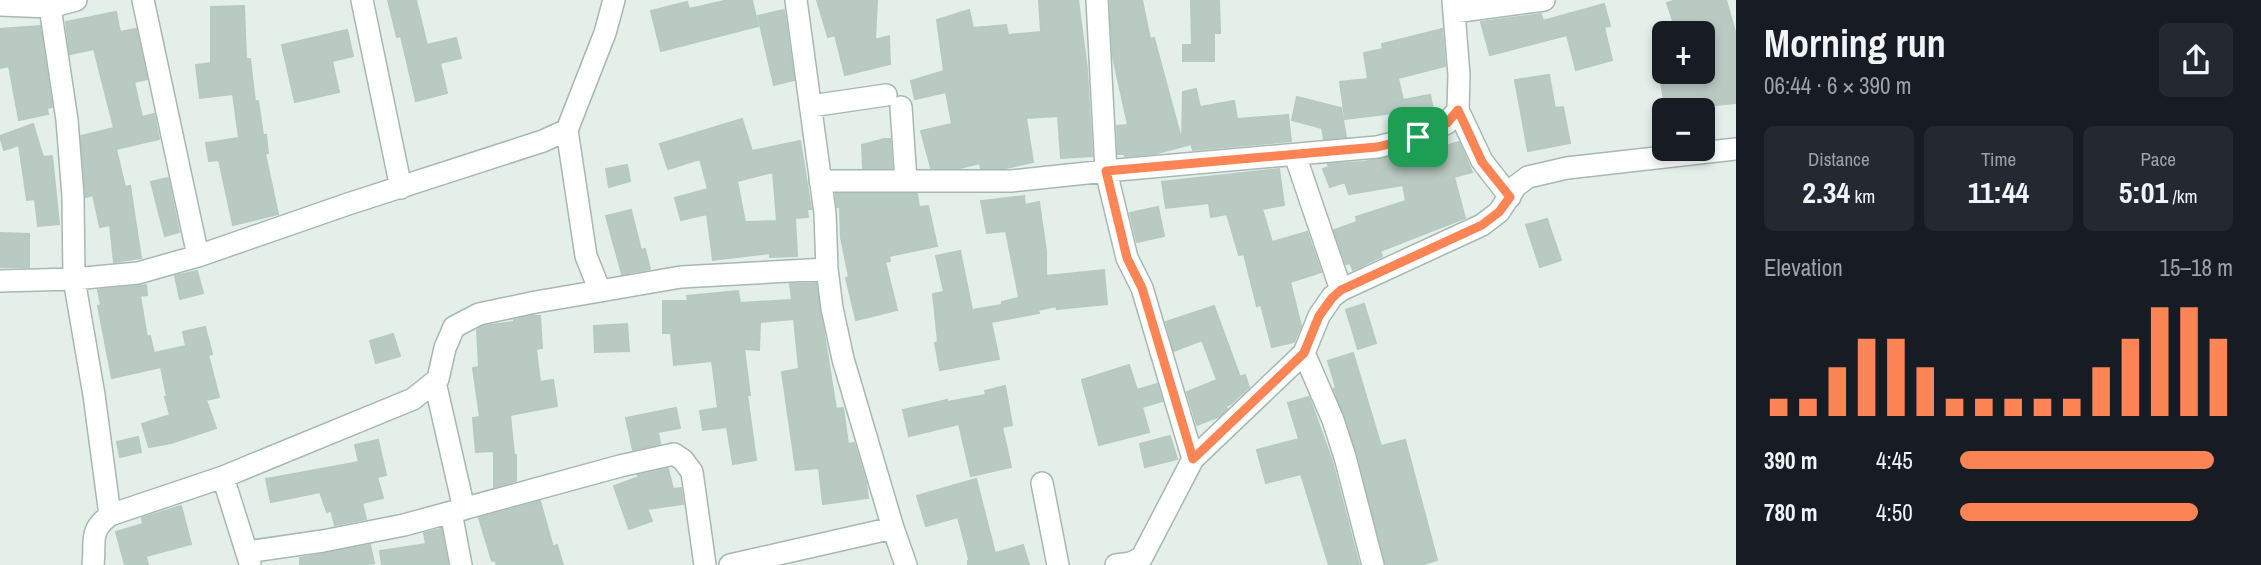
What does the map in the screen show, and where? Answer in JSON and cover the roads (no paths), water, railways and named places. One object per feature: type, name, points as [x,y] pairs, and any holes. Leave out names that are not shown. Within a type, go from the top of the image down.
[{"type":"street","points":[[0,5],[50,7],[76,0]]},
{"type":"street","points":[[143,0],[198,256]]},
{"type":"street","points":[[362,0],[401,188]]},
{"type":"street","points":[[600,290],[586,256],[567,130],[605,33],[614,0]]},
{"type":"street","points":[[796,0],[825,213],[827,270],[843,359],[892,528],[906,565]]},
{"type":"street","points":[[1097,0],[1106,171],[1127,258],[1142,288],[1193,459]]},
{"type":"street","points":[[1510,197],[1482,162],[1458,110],[1459,75],[1453,6],[1544,0]]},
{"type":"street","points":[[50,7],[67,120],[73,196],[74,279],[96,407],[110,515]]},
{"type":"street","points":[[811,106],[894,101],[906,181]]},
{"type":"street","points":[[820,181],[1011,181],[1377,147],[1418,137],[1447,123],[1458,110]]},
{"type":"street","points":[[0,281],[74,279],[138,273],[198,256],[543,141],[567,130]]},
{"type":"street","points":[[1116,565],[1131,563],[1142,557],[1193,459],[1304,353],[1319,316],[1341,290],[1482,225],[1499,212],[1516,186],[1528,177],[1736,149]]},
{"type":"street","points":[[1295,155],[1341,290]]},
{"type":"street","points":[[93,565],[93,537],[97,525],[110,515],[223,477],[413,399],[438,379],[445,348],[454,327],[479,314],[681,277],[827,270]]},
{"type":"street","points":[[1304,353],[1338,433],[1373,565]]},
{"type":"street","points":[[435,382],[458,511],[461,565]]},
{"type":"street","points":[[223,477],[249,559],[404,525],[620,466],[674,454],[683,460],[692,472],[705,565]]},
{"type":"street","points":[[1042,483],[1058,565]]},
{"type":"street","points":[[730,565],[892,528]]}]
